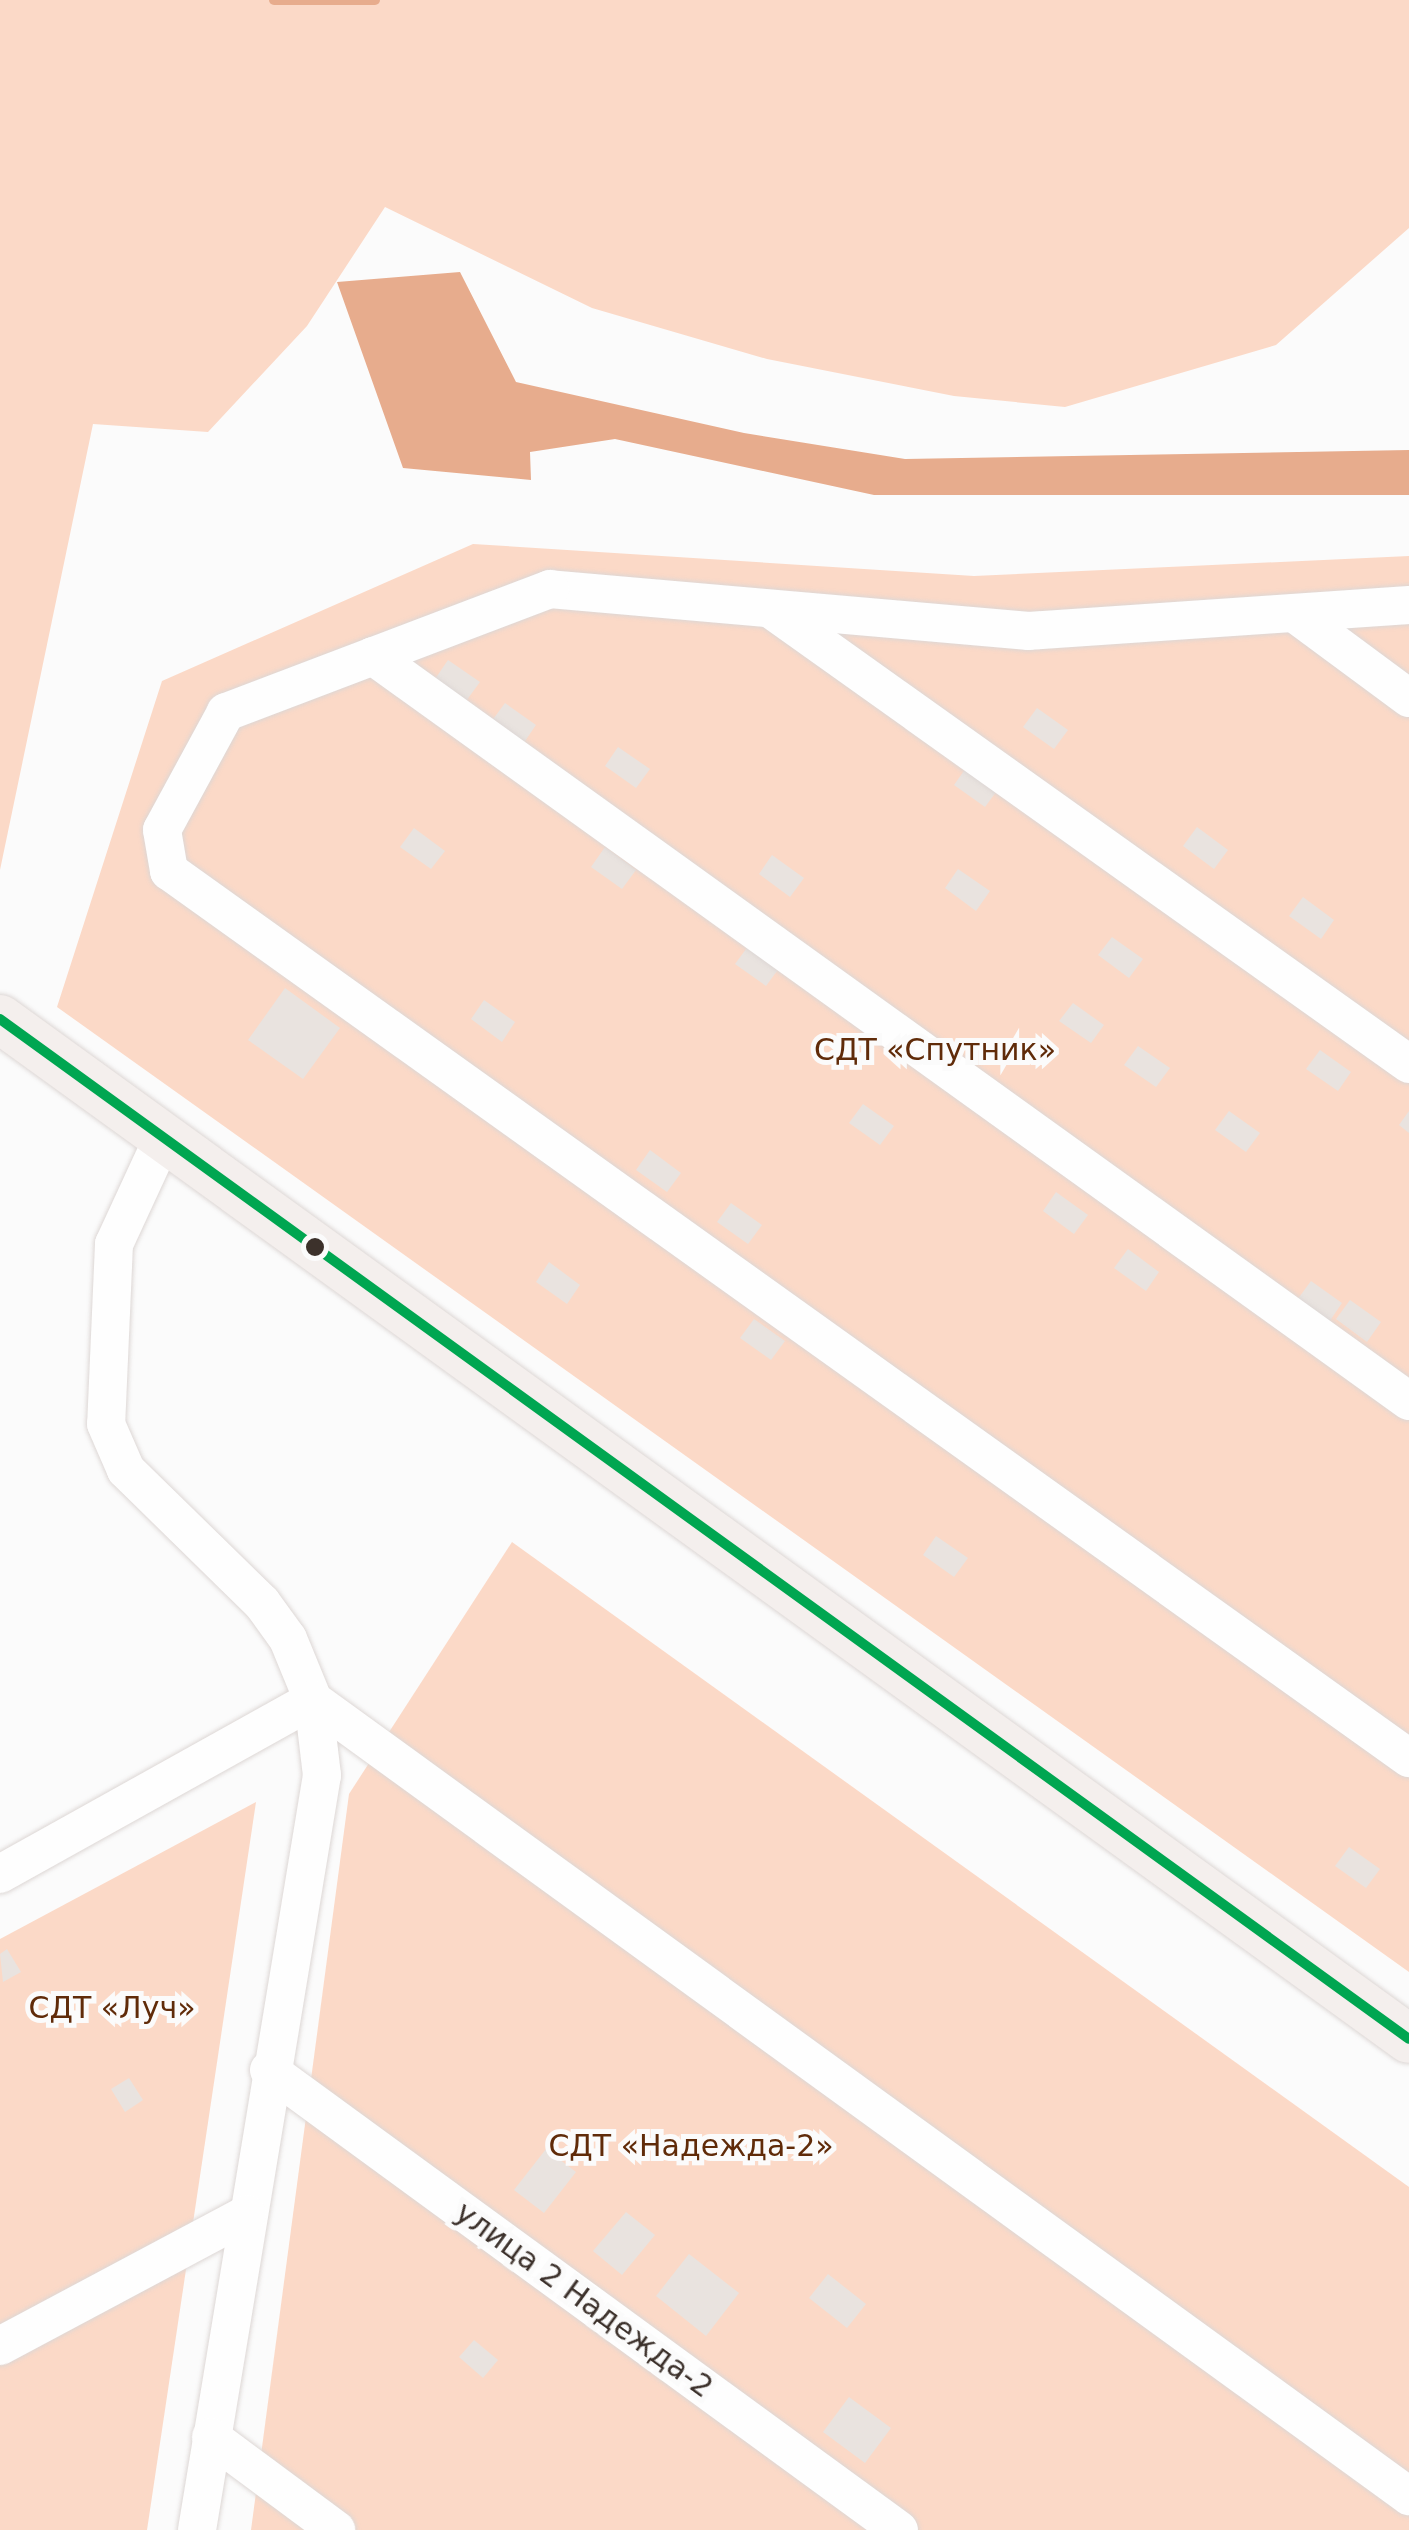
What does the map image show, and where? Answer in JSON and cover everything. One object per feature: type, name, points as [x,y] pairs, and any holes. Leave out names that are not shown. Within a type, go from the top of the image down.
[{"type":"main road","points":[[0,1020],[1409,2039]]},
{"type":"street","points":[[1409,605],[1029,630],[550,590],[226,712],[162,830],[169,871],[1409,1758]]},
{"type":"street","points":[[769,608],[1409,1064]]},
{"type":"street","points":[[1294,613],[1409,698]]},
{"type":"street","points":[[373,656],[1409,1401]]},
{"type":"street","points":[[163,1138],[114,1244],[106,1424],[126,1470],[262,1603],[288,1640],[313,1700],[320,1817],[269,2070],[196,2530]]},
{"type":"street","points":[[0,1874],[313,1700]]},
{"type":"street","points":[[313,1700],[1409,2496]]},
{"type":"street","name":"улица 2 Надежда-2","points":[[269,2070],[898,2530]]},
{"type":"street","points":[[0,2346],[246,2214]]},
{"type":"street","points":[[211,2437],[336,2530]]},
{"type":"green space","points":[[0,0],[1409,0],[1409,228],[1276,345],[1065,407],[954,396],[767,359],[592,308],[385,207],[307,326],[208,432],[93,424],[0,870]]},
{"type":"green space","name":"СДТ «Спутник»","points":[[473,544],[974,576],[1409,556],[1409,1972],[57,1007],[162,681]]},
{"type":"green space","name":"СДТ «Надежда-2»","points":[[512,1542],[1409,2187],[1409,2530],[251,2530],[349,1794]]},
{"type":"green space","name":"СДТ «Луч»","points":[[256,1802],[147,2530],[0,2530],[0,1939]]},
{"type":"shaded area","points":[[460,272],[516,382],[744,433],[905,459],[1409,450],[1409,495],[874,495],[615,439],[530,452],[531,480],[403,468],[337,282]]},
{"type":"building","points":[[448,660],[480,682],[466,701],[435,679]]},
{"type":"building","points":[[505,703],[536,725],[523,744],[491,722]]},
{"type":"building","points":[[1037,708],[1068,730],[1054,749],[1023,727]]},
{"type":"building","points":[[618,747],[650,769],[636,788],[605,766]]},
{"type":"building","points":[[968,765],[999,788],[985,807],[954,785]]},
{"type":"building","points":[[1197,827],[1228,850],[1214,869],[1183,846]]},
{"type":"building","points":[[414,828],[445,851],[431,869],[400,847]]},
{"type":"building","points":[[605,847],[636,870],[622,889],[591,867]]},
{"type":"building","points":[[772,855],[804,878],[790,897],[759,874]]},
{"type":"building","points":[[958,869],[990,891],[976,911],[945,888]]},
{"type":"building","points":[[1303,897],[1334,920],[1321,939],[1289,916]]},
{"type":"building","points":[[1112,937],[1143,959],[1129,978],[1098,955]]},
{"type":"building","points":[[749,945],[780,967],[766,986],[735,964]]},
{"type":"building","points":[[285,988],[340,1028],[303,1079],[248,1040]]},
{"type":"building","points":[[484,1000],[515,1022],[502,1042],[471,1019]]},
{"type":"building","points":[[1073,1003],[1104,1025],[1091,1043],[1059,1021]]},
{"type":"building","points":[[1138,1046],[1170,1068],[1156,1087],[1124,1065]]},
{"type":"building","points":[[1320,1050],[1351,1072],[1338,1091],[1306,1069]]},
{"type":"building","points":[[863,1104],[894,1126],[880,1145],[849,1123]]},
{"type":"building","points":[[1229,1111],[1260,1133],[1246,1152],[1215,1130]]},
{"type":"building","points":[[1409,1111],[1409,1133],[1399,1125]]},
{"type":"building","points":[[650,1150],[681,1173],[667,1192],[636,1170]]},
{"type":"building","points":[[1056,1192],[1088,1215],[1074,1234],[1043,1211]]},
{"type":"building","points":[[731,1203],[762,1225],[748,1244],[717,1222]]},
{"type":"building","points":[[1128,1249],[1159,1272],[1146,1291],[1114,1268]]},
{"type":"building","points":[[549,1262],[580,1285],[567,1304],[536,1282]]},
{"type":"building","points":[[1311,1281],[1342,1303],[1329,1322],[1297,1300]]},
{"type":"building","points":[[1350,1300],[1381,1322],[1367,1342],[1336,1319]]},
{"type":"building","points":[[754,1319],[785,1341],[771,1360],[740,1338]]},
{"type":"building","points":[[936,1536],[968,1558],[954,1577],[923,1555]]},
{"type":"building","points":[[1349,1847],[1380,1869],[1366,1888],[1335,1866]]},
{"type":"building","points":[[7,1949],[21,1972],[3,1982],[0,1954]]},
{"type":"building","points":[[129,2078],[143,2100],[125,2112],[111,2089]]},
{"type":"building","points":[[546,2149],[576,2172],[544,2213],[514,2190]]},
{"type":"building","points":[[626,2212],[655,2235],[622,2275],[593,2251]]},
{"type":"building","points":[[689,2254],[739,2293],[706,2336],[656,2296]]},
{"type":"building","points":[[828,2274],[866,2304],[847,2328],[809,2298]]},
{"type":"building","points":[[474,2340],[498,2360],[483,2378],[459,2357]]},
{"type":"building","points":[[849,2397],[891,2428],[865,2463],[823,2432]]},
{"type":"waterway","points":[[274,0],[375,0]]},
{"type":"transit line","points":[[0,1019],[1409,2039]]}]
